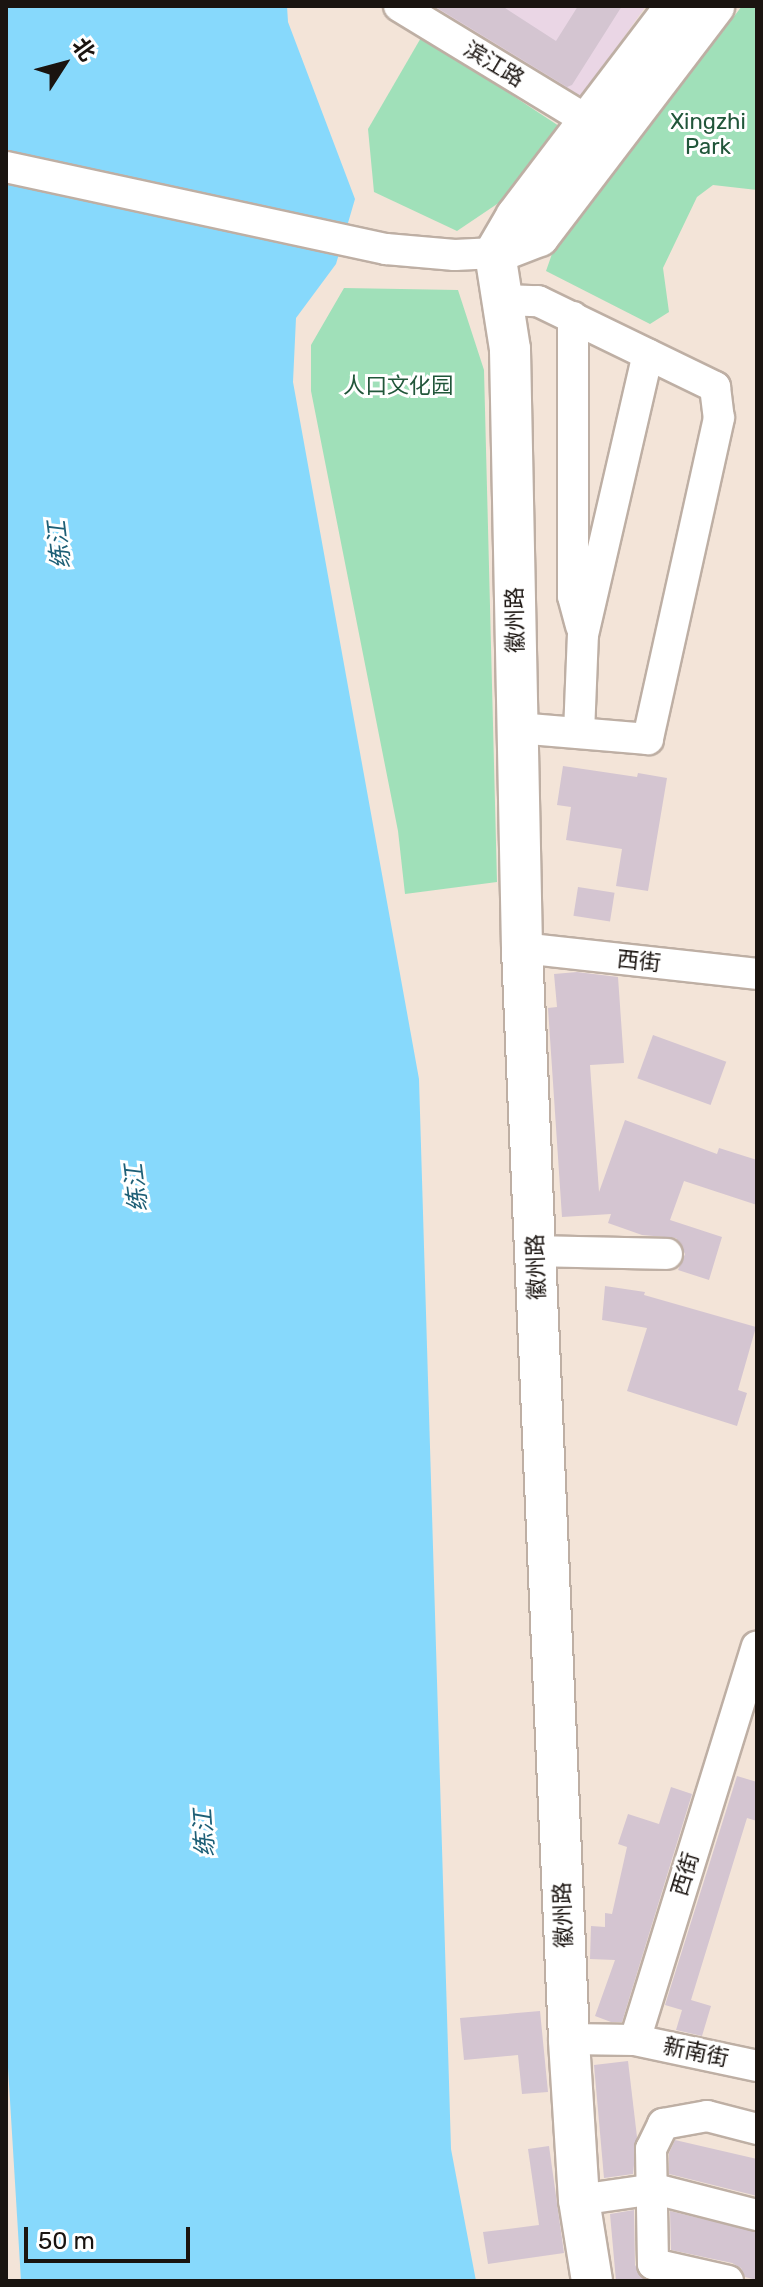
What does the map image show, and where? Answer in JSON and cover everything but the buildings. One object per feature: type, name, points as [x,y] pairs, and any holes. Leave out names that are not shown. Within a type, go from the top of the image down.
[{"type":"main road","points":[[495,253],[516,217],[676,6]]},
{"type":"main road","points":[[495,253],[539,236],[714,6]]},
{"type":"main road","name":"徽州路","points":[[495,253],[510,349],[522,948],[569,2039],[579,2200],[592,2281]]},
{"type":"street","name":"滨江路","points":[[399,6],[590,122]]},
{"type":"street","points":[[6,167],[386,249],[455,255],[495,253]]},
{"type":"street","points":[[502,300],[538,301],[715,387],[719,418],[648,739],[517,728]]},
{"type":"street","points":[[573,317],[573,596],[583,635]]},
{"type":"street","points":[[579,733],[583,635],[648,354]]},
{"type":"street","name":"西街","points":[[522,948],[757,974]]},
{"type":"street","points":[[535,1251],[667,1254]]},
{"type":"street","name":"西街","points":[[635,2040],[757,1646]]},
{"type":"street","points":[[569,2039],[635,2040]]},
{"type":"street","name":"新南街","points":[[635,2040],[757,2066]]},
{"type":"street","points":[[728,2281],[653,2264],[651,2149],[663,2124],[707,2116],[757,2129]]},
{"type":"street","points":[[579,2200],[652,2190],[757,2215]]},
{"type":"shaded area","points":[[415,6],[646,6],[576,105]]},
{"type":"green space","name":"Xingzhi Park","points":[[742,6],[757,6],[757,190],[713,185],[697,197],[663,268],[669,312],[650,324],[546,271],[553,251]]},
{"type":"green space","points":[[422,36],[559,126],[503,200],[457,231],[374,192],[368,129]]},
{"type":"green space","name":"人口文化园","points":[[344,288],[458,290],[484,370],[497,882],[405,894],[398,831],[311,391],[311,345]]},
{"type":"water","name":"练江","points":[[6,6],[287,6],[288,22],[355,199],[336,264],[296,318],[293,382],[419,1079],[451,2149],[476,2281],[21,2281],[6,2035]]}]
